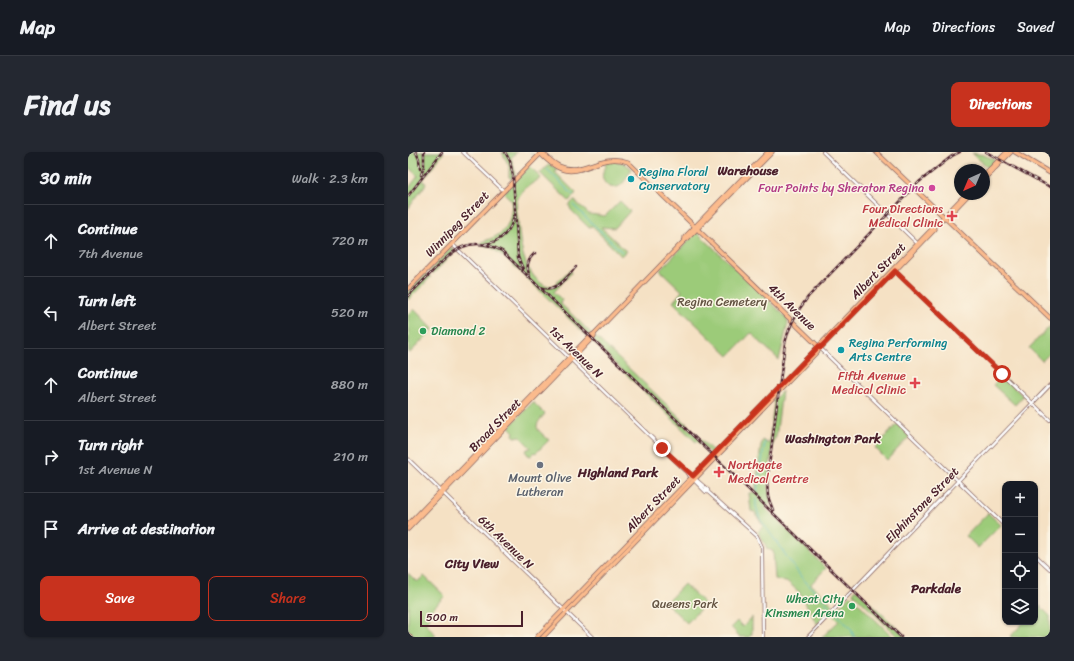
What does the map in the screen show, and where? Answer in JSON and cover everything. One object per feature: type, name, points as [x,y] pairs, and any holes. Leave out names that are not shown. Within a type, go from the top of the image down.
[{"type":"main road","name":"Winnipeg Street","points":[[408,289],[540,152]]},
{"type":"main road","name":"4th Avenue","points":[[540,152],[554,163],[564,168],[576,168],[610,157],[624,160],[631,164],[820,347]]},
{"type":"main road","name":"Broad Street","points":[[697,228],[768,152]]},
{"type":"main road","name":"Broad Street","points":[[408,529],[570,359],[594,336],[594,334],[685,240],[685,238],[697,228],[772,152]]},
{"type":"main road","points":[[876,152],[945,217]]},
{"type":"main road","points":[[879,152],[1050,318]]},
{"type":"main road","points":[[990,173],[1011,152]]},
{"type":"main road","points":[[1015,152],[1050,173]]},
{"type":"main road","points":[[990,169],[1005,153]]},
{"type":"main road","name":"Albert Street","points":[[537,637],[919,245],[961,200]]},
{"type":"main road","name":"Albert Street","points":[[945,217],[963,200]]},
{"type":"main road","name":"Albert Street","points":[[543,637],[693,478]]},
{"type":"main road","name":"Broad Street","points":[[408,525],[442,492]]},
{"type":"street","points":[[463,152],[503,190]]},
{"type":"street","points":[[823,152],[919,245]]},
{"type":"street","name":"1st Avenue N","points":[[452,244],[706,492],[708,492],[754,533],[760,541],[762,553],[764,637]]},
{"type":"street","points":[[894,270],[1050,420]]},
{"type":"street","name":"4th Avenue","points":[[820,347],[1002,523]]},
{"type":"street","name":"Elphinstone Street","points":[[808,637],[1050,385]]},
{"type":"street","name":"6th Avenue N","points":[[408,459],[592,637]]},
{"type":"street","points":[[1038,558],[1050,569]]},
{"type":"green space","points":[[408,152],[444,152],[423,180],[426,184],[408,209],[408,189],[418,176],[408,167]]},
{"type":"green space","points":[[502,152],[517,152],[511,158],[516,174],[511,179],[509,177],[509,166]]},
{"type":"green space","points":[[972,153],[984,155],[995,160],[990,166],[990,164],[984,164]]},
{"type":"green space","points":[[612,160],[624,163],[632,169],[622,184],[616,187],[608,186],[602,175],[606,167],[605,163]]},
{"type":"green space","points":[[549,164],[557,169],[555,172],[576,193],[569,201],[540,173]]},
{"type":"green space","points":[[530,166],[541,178],[520,194],[517,200],[516,209],[521,247],[527,265],[537,280],[545,286],[553,286],[570,270],[572,272],[554,292],[562,300],[560,303],[591,333],[588,337],[507,259],[492,248],[482,246],[481,242],[496,236],[506,228],[510,217],[512,201],[504,193]]},
{"type":"green space","points":[[574,200],[589,214],[605,216],[620,201],[630,211],[615,228],[601,227],[626,251],[621,256],[592,226],[589,228],[571,210],[569,205]]},
{"type":"green space","name":"Regina Cemetery","points":[[696,233],[698,233],[787,318],[788,323],[779,360],[751,333],[729,356],[673,302],[682,291],[660,270]]},
{"type":"green space","points":[[451,247],[454,249],[454,252],[433,274],[430,270]]},
{"type":"green space","points":[[426,274],[431,277],[408,300],[408,292]]},
{"type":"green space","points":[[414,309],[433,329],[409,354],[408,315]]},
{"type":"green space","points":[[1050,326],[1050,353],[1042,361],[1029,348]]},
{"type":"green space","points":[[596,337],[688,425],[686,426],[714,452],[712,455],[697,441],[696,442],[592,341]]},
{"type":"green space","points":[[1002,376],[1023,396],[1015,405],[993,385]]},
{"type":"green space","points":[[782,391],[776,437],[773,441],[769,472],[771,503],[765,508],[826,568],[811,584],[834,606],[817,624],[799,592],[789,583],[775,579],[773,551],[767,549],[758,532],[763,526],[754,511],[751,511],[749,493],[755,492],[761,445],[763,440],[769,444],[774,403],[772,401]]},
{"type":"green space","points":[[533,402],[545,414],[538,422],[537,428],[549,440],[531,456],[526,452],[527,449],[531,448],[519,436],[515,437],[513,435],[514,432],[509,427]]},
{"type":"green space","points":[[897,424],[910,436],[887,460],[875,448]]},
{"type":"green space","points":[[988,513],[1001,525],[978,548],[966,536]]},
{"type":"green space","points":[[408,573],[417,582],[424,576],[445,596],[430,611],[431,613],[428,617],[429,618],[425,623],[436,635],[434,637],[416,637],[408,630]]},
{"type":"green space","name":"Queens Park","points":[[684,584],[705,604],[687,623],[666,603]]},
{"type":"green space","points":[[856,589],[906,637],[898,637],[853,593]]},
{"type":"green space","points":[[850,595],[893,637],[822,637],[839,621],[832,614]]},
{"type":"green space","points":[[1040,606],[1050,616],[1050,637],[1010,637],[1021,625],[1038,625],[1038,608]]},
{"type":"green space","points":[[752,617],[752,634],[749,637],[740,637],[731,627],[737,621],[743,627]]},
{"type":"waterway","points":[[547,169],[573,195]]},
{"type":"waterway","points":[[573,205],[622,252]]},
{"type":"waterway","points":[[757,492],[765,442]]},
{"type":"waterway","points":[[756,499],[756,506],[760,519],[802,578],[830,607]]},
{"type":"waterway","points":[[836,613],[851,629],[854,637]]},
{"type":"railway","points":[[416,152],[419,159],[420,169]]},
{"type":"railway","points":[[421,175],[424,166],[424,152]]},
{"type":"railway","points":[[408,196],[442,152]]},
{"type":"railway","points":[[505,152],[510,161],[513,176],[518,257],[523,269]]},
{"type":"railway","points":[[773,510],[768,497],[767,481],[785,343],[794,318],[808,297],[919,182],[952,156],[960,152]]},
{"type":"railway","points":[[986,152],[1050,187]]},
{"type":"railway","points":[[485,244],[496,241],[504,235],[508,231],[514,216]]},
{"type":"railway","points":[[408,296],[453,252],[470,245],[480,244],[502,251],[901,637]]},
{"type":"railway","points":[[530,276],[528,263],[535,253]]},
{"type":"railway","points":[[539,286],[545,288],[555,287],[560,284],[576,267]]},
{"type":"place","name":"Regina Floral Conservatory","points":[[631,179]]},
{"type":"place","name":"Four Points by Sheraton Regina","points":[[932,188]]},
{"type":"place","name":"Four Directions Medical Clinic","points":[[952,216]]},
{"type":"place","name":"Diamond 2","points":[[423,331]]},
{"type":"place","name":"Regina Performing Arts Centre","points":[[841,350]]},
{"type":"place","name":"Fifth Avenue Medical Clinic","points":[[915,383]]},
{"type":"place","name":"Mount Olive Lutheran","points":[[540,465]]},
{"type":"place","name":"Northgate Medical Centre","points":[[719,472]]},
{"type":"place","name":"Wheat City Kinsmen Arena","points":[[852,606]]},
{"type":"district","name":"Warehouse","points":[[748,170]]},
{"type":"district","name":"Washington Park","points":[[833,438]]},
{"type":"district","name":"Highland Park","points":[[618,472]]},
{"type":"district","name":"City View","points":[[472,563]]},
{"type":"district","name":"Parkdale","points":[[936,588]]},
{"type":"route","points":[[662,448],[693,476],[819,346],[820,348],[895,271],[1002,374]]}]
